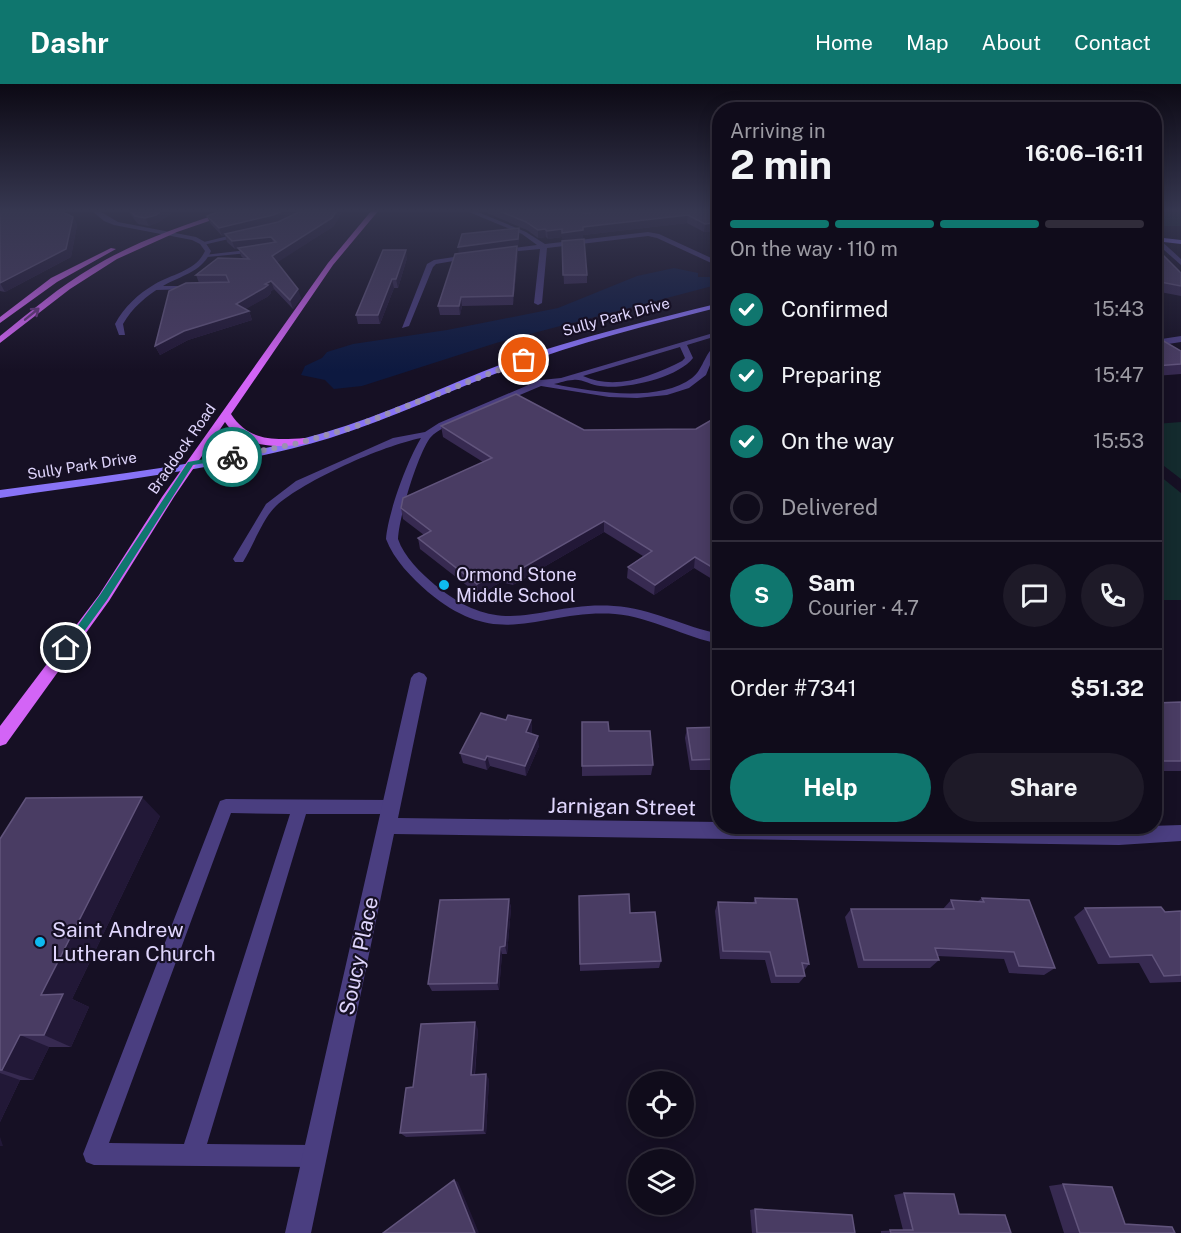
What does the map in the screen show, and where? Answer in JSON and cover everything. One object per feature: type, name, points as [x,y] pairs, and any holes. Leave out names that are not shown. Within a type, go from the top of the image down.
[{"type":"main road","points":[[0,321],[54,280],[82,264]]},
{"type":"main road","points":[[0,340],[78,279],[106,264]]},
{"type":"main road","name":"Braddock Road","points":[[0,739],[104,598],[191,464],[330,264]]},
{"type":"main road","points":[[226,415],[236,431],[250,439],[278,442],[305,441]]},
{"type":"street","points":[[122,333],[119,324],[123,315],[155,288],[192,269],[198,264]]},
{"type":"street","points":[[405,326],[432,264]]},
{"type":"street","points":[[538,303],[542,264]]},
{"type":"street","name":"Sully Park Drive","points":[[0,494],[191,464],[305,441],[398,411],[507,366],[603,335],[712,307]]},
{"type":"street","points":[[1162,342],[1181,339]]},
{"type":"street","name":"Soucy Place","points":[[298,1233],[419,678]]},
{"type":"street","name":"Jarnigan Street","points":[[389,817],[712,825]]},
{"type":"street","name":"Jarnigan Street","points":[[1162,834],[1181,833]]},
{"type":"street","name":"Jarnigan Street","points":[[1042,834],[1119,836],[1160,834]]},
{"type":"lane","points":[[155,288],[208,288]]},
{"type":"lane","points":[[239,559],[270,506],[300,483],[388,443],[428,434],[442,425],[540,383],[576,376],[712,336]]},
{"type":"lane","points":[[576,376],[585,382],[621,385],[685,363],[688,358],[687,350],[682,345]]},
{"type":"lane","points":[[507,366],[540,383],[600,395],[624,397],[648,395],[691,383],[704,373],[712,352]]},
{"type":"lane","points":[[428,434],[420,447],[392,535],[399,552],[411,568],[442,596],[458,606],[492,620],[522,621],[586,609],[617,610],[640,614],[712,638]]},
{"type":"lane","points":[[315,1156],[94,1154],[226,806],[300,807],[389,817]]},
{"type":"lane","points":[[192,1155],[300,807]]},
{"type":"green space","points":[[1181,422],[1181,479],[1162,464],[1162,423]]},
{"type":"green space","points":[[1162,478],[1181,493],[1181,600],[1162,600]]},
{"type":"water","points":[[674,268],[698,273],[698,277],[712,277],[712,286],[496,343],[362,386],[334,389],[325,380],[301,375],[305,366],[322,358],[327,352],[353,344],[447,330],[558,308],[637,276]]},
{"type":"building","points":[[0,264],[38,264],[0,283]]},
{"type":"building","points":[[211,264],[278,264],[298,289],[290,300],[271,281],[265,284],[268,285],[264,288],[236,304],[249,311],[184,331],[155,346],[169,291],[186,283],[229,282],[226,275],[196,275]]},
{"type":"building","points":[[377,264],[401,264],[396,279],[392,279],[378,315],[356,315]]},
{"type":"building","points":[[452,264],[516,264],[513,296],[461,297],[459,306],[438,306]]},
{"type":"building","points":[[563,264],[586,264],[587,275],[563,275]]},
{"type":"building","points":[[1162,264],[1172,264],[1181,273],[1181,286],[1162,282]]},
{"type":"building","points":[[1162,340],[1181,351],[1181,364],[1162,365]]},
{"type":"building","points":[[516,394],[584,430],[696,429],[712,420],[712,567],[695,557],[655,585],[628,567],[652,551],[604,521],[512,574],[500,571],[477,584],[418,538],[431,531],[401,508],[403,498],[492,458],[441,426]]},
{"type":"building","points":[[1181,702],[1181,761],[1162,761],[1162,703]]},
{"type":"building","points":[[481,713],[506,720],[508,715],[531,720],[526,732],[538,736],[525,766],[487,756],[485,760],[460,753]]},
{"type":"building","points":[[582,722],[608,722],[609,731],[650,731],[653,765],[582,766]]},
{"type":"building","points":[[712,727],[712,759],[692,760],[687,728]]},
{"type":"building","name":"Saint Andrew Lutheran Church","points":[[142,797],[41,995],[63,994],[44,1035],[20,1035],[0,1070],[0,839],[26,798]]},
{"type":"building","points":[[629,894],[630,913],[655,912],[661,961],[580,964],[579,896]]},
{"type":"building","points":[[755,898],[797,899],[809,964],[802,963],[805,976],[776,976],[770,952],[723,951],[718,902],[756,903]]},
{"type":"building","points":[[982,898],[1029,900],[1055,968],[1019,966],[1014,952],[935,948],[939,960],[864,960],[851,909],[954,909],[951,900],[984,902]]},
{"type":"building","points":[[509,899],[505,946],[500,947],[497,983],[428,984],[440,900]]},
{"type":"building","points":[[1161,907],[1165,912],[1181,911],[1181,975],[1164,976],[1152,955],[1110,957],[1085,908]]},
{"type":"building","points":[[475,1022],[471,1075],[486,1074],[483,1130],[400,1133],[406,1088],[413,1087],[421,1024]]},
{"type":"building","points":[[454,1180],[475,1233],[383,1233]]},
{"type":"building","points":[[1063,1184],[1112,1187],[1125,1224],[1172,1227],[1175,1233],[1080,1233]]},
{"type":"building","points":[[904,1193],[954,1194],[959,1214],[1005,1215],[1011,1233],[891,1233],[890,1230],[913,1230]]},
{"type":"building","points":[[755,1209],[852,1215],[855,1233],[757,1233]]},
{"type":"way so far","points":[[232,457],[299,443],[354,427],[524,360]]},
{"type":"place","name":"Ormond Stone Middle School","points":[[444,585]]},
{"type":"place","name":"Saint Andrew Lutheran Church","points":[[40,942]]},
{"type":"route","points":[[66,648],[104,598],[168,496],[191,464],[232,457]]}]
